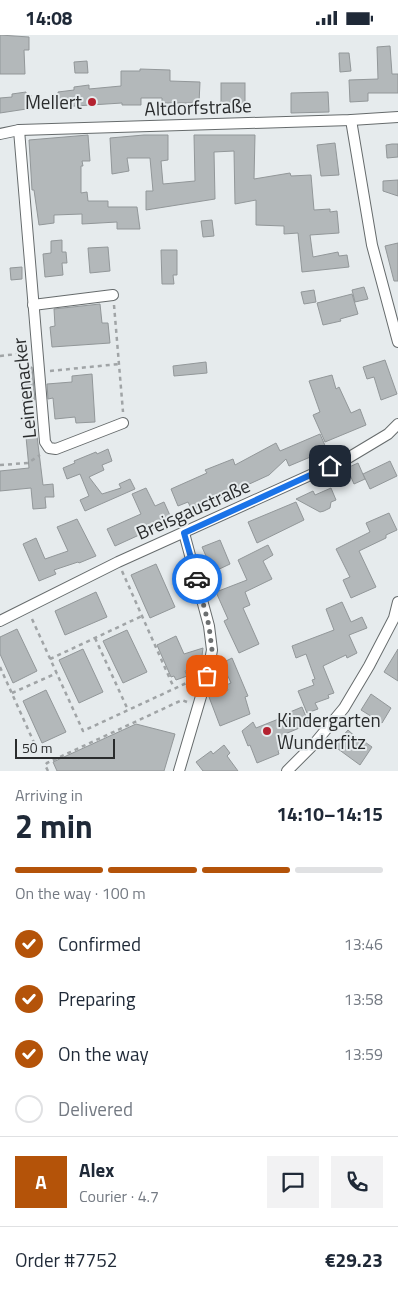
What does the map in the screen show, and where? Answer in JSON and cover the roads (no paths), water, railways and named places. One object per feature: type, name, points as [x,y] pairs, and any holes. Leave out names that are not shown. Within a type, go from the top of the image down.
[{"type":"street","name":"Altdorfstraße","points":[[0,134],[19,130],[398,117]]},
{"type":"street","points":[[351,120],[372,245],[398,342]]},
{"type":"street","name":"Leimenacker","points":[[19,130],[46,442],[49,448],[56,449],[124,423]]},
{"type":"street","points":[[33,305],[113,295]]},
{"type":"street","name":"Breisgaustraße","points":[[0,621],[118,562],[348,458],[388,434],[398,424]]},
{"type":"street","points":[[179,771],[212,650],[209,626],[184,533]]},
{"type":"street","points":[[287,771],[314,744],[344,708],[394,619],[398,602]]},
{"type":"place","name":"Mellert","points":[[92,102]]},
{"type":"place","name":"Kindergarten Wunderfitz","points":[[267,731]]}]
